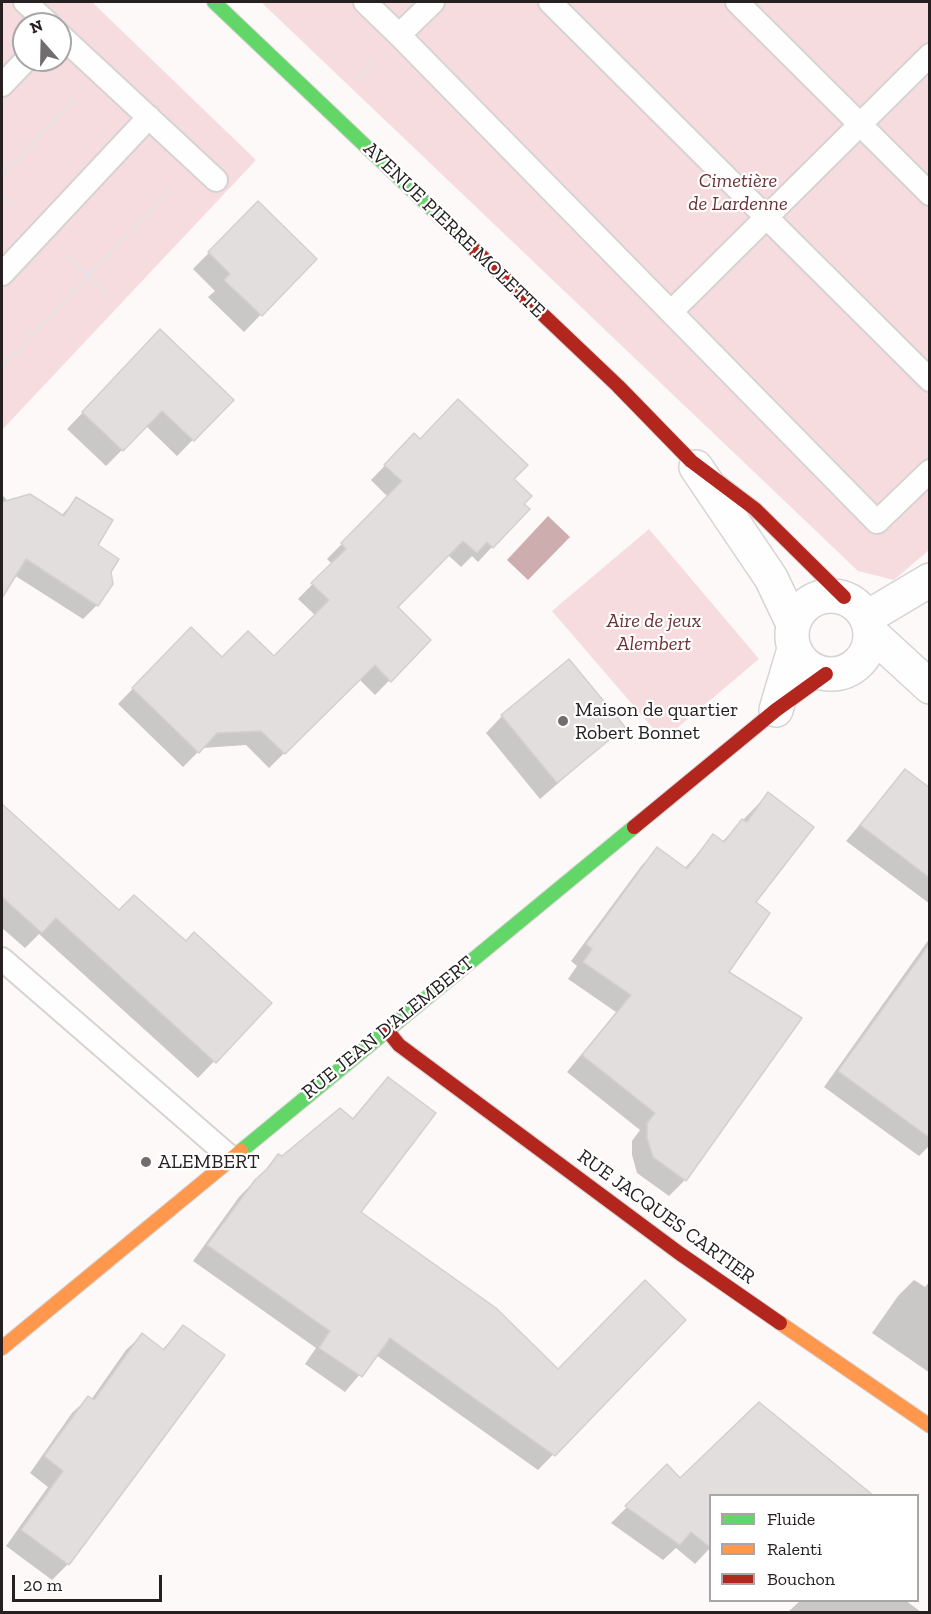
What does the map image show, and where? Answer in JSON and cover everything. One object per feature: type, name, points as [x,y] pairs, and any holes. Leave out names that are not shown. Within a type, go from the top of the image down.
[{"type":"street","name":"AVENUE PIERRE MOLETTE","points":[[214,2],[618,386],[691,461],[755,509],[928,687]]},
{"type":"street","name":"AVENUE PIERRE MOLETTE","points":[[691,461],[771,578],[793,637],[807,666],[928,687]]},
{"type":"street","points":[[860,616],[930,580]]},
{"type":"street","points":[[776,710],[793,637],[803,606],[823,596],[860,616]]},
{"type":"street","points":[[838,671],[865,653],[860,616]]},
{"type":"street","name":"RUE JEAN D'ALEMBERT","points":[[2,1348],[230,1157],[776,710],[838,671]]},
{"type":"street","name":"RUE JACQUES CARTIER","points":[[387,1030],[399,1045],[679,1253],[930,1426]]},
{"type":"lane","points":[[365,2],[877,522],[930,471]]},
{"type":"lane","points":[[399,35],[433,2]]},
{"type":"lane","points":[[550,2],[930,380]]},
{"type":"lane","points":[[737,2],[930,194]]},
{"type":"lane","points":[[72,46],[216,180]]},
{"type":"lane","points":[[671,312],[930,55]]},
{"type":"lane","points":[[2,85],[14,72]]},
{"type":"lane","points":[[2,274],[149,117]]},
{"type":"lane","points":[[2,958],[230,1157]]},
{"type":"path","points":[[328,111],[399,35]]},
{"type":"path","points":[[2,175],[100,72]]},
{"type":"path","points":[[2,367],[196,162]]},
{"type":"green space","points":[[2,2],[92,2],[256,160],[2,430]]},
{"type":"green space","name":"Cimetière de Lardenne","points":[[261,2],[929,2],[929,550],[894,580],[858,571]]},
{"type":"green space","name":"Aire de jeux Alembert","points":[[649,529],[759,659],[663,740],[552,611]]},
{"type":"shaded area","points":[[548,516],[570,537],[528,580],[507,560]]},
{"type":"building","points":[[258,201],[317,259],[262,316],[224,280],[230,274],[208,252]]},
{"type":"building","points":[[160,329],[234,400],[194,441],[162,411],[123,451],[82,412]]},
{"type":"building","points":[[458,399],[528,465],[514,479],[532,496],[524,504],[530,509],[493,548],[487,542],[477,553],[463,541],[398,607],[431,640],[391,682],[375,665],[285,754],[261,731],[217,733],[199,753],[132,688],[191,627],[222,657],[248,631],[274,656],[329,600],[311,583],[346,549],[341,543],[402,481],[384,465],[414,433],[420,439]]},
{"type":"building","points":[[30,494],[64,516],[76,497],[113,520],[98,545],[119,559],[111,572],[113,584],[98,606],[26,559],[2,598],[2,502]]},
{"type":"building","name":"Maison de quartier Robert Bonnet","points":[[569,659],[625,727],[557,783],[501,715]]},
{"type":"building","points":[[905,769],[930,788],[930,878],[860,825]]},
{"type":"building","points":[[768,792],[814,827],[756,902],[770,913],[729,972],[802,1018],[686,1181],[653,1157],[647,1138],[647,1123],[655,1113],[582,1055],[631,995],[583,962],[592,949],[586,944],[657,847],[687,869],[713,834],[724,842],[742,819],[747,822]]},
{"type":"building","points":[[2,804],[119,910],[134,895],[186,941],[194,932],[272,1003],[216,1063],[56,918],[42,933],[2,897]]},
{"type":"building","points":[[930,943],[930,1138],[838,1071]]},
{"type":"building","points":[[388,1077],[436,1113],[361,1212],[496,1308],[558,1369],[645,1280],[686,1320],[555,1456],[390,1338],[362,1377],[319,1348],[330,1331],[207,1245],[255,1180],[278,1154],[282,1156],[340,1108],[353,1119]]},
{"type":"building","points":[[183,1325],[225,1355],[69,1565],[21,1530],[63,1471],[44,1456],[88,1396],[94,1400],[142,1333],[164,1350]]},
{"type":"building","points":[[759,1402],[872,1494],[709,1494],[709,1546],[691,1532],[680,1545],[625,1506],[667,1464],[680,1478]]},
{"type":"traffic: fast","points":[[214,2],[476,251]]},
{"type":"traffic: fast","points":[[241,1151],[634,827]]},
{"type":"traffic: slow","points":[[2,1348],[241,1151]]},
{"type":"traffic: slow","points":[[780,1323],[930,1426]]},
{"type":"traffic: jam","points":[[476,251],[618,386],[691,461],[755,509],[844,597]]},
{"type":"traffic: jam","points":[[634,827],[776,710],[826,674]]},
{"type":"traffic: jam","points":[[387,1030],[399,1045],[679,1253],[780,1323]]},
{"type":"place","name":"Maison de quartier Robert Bonnet","points":[[563,721]]},
{"type":"place","name":"ALEMBERT","points":[[146,1162]]}]
